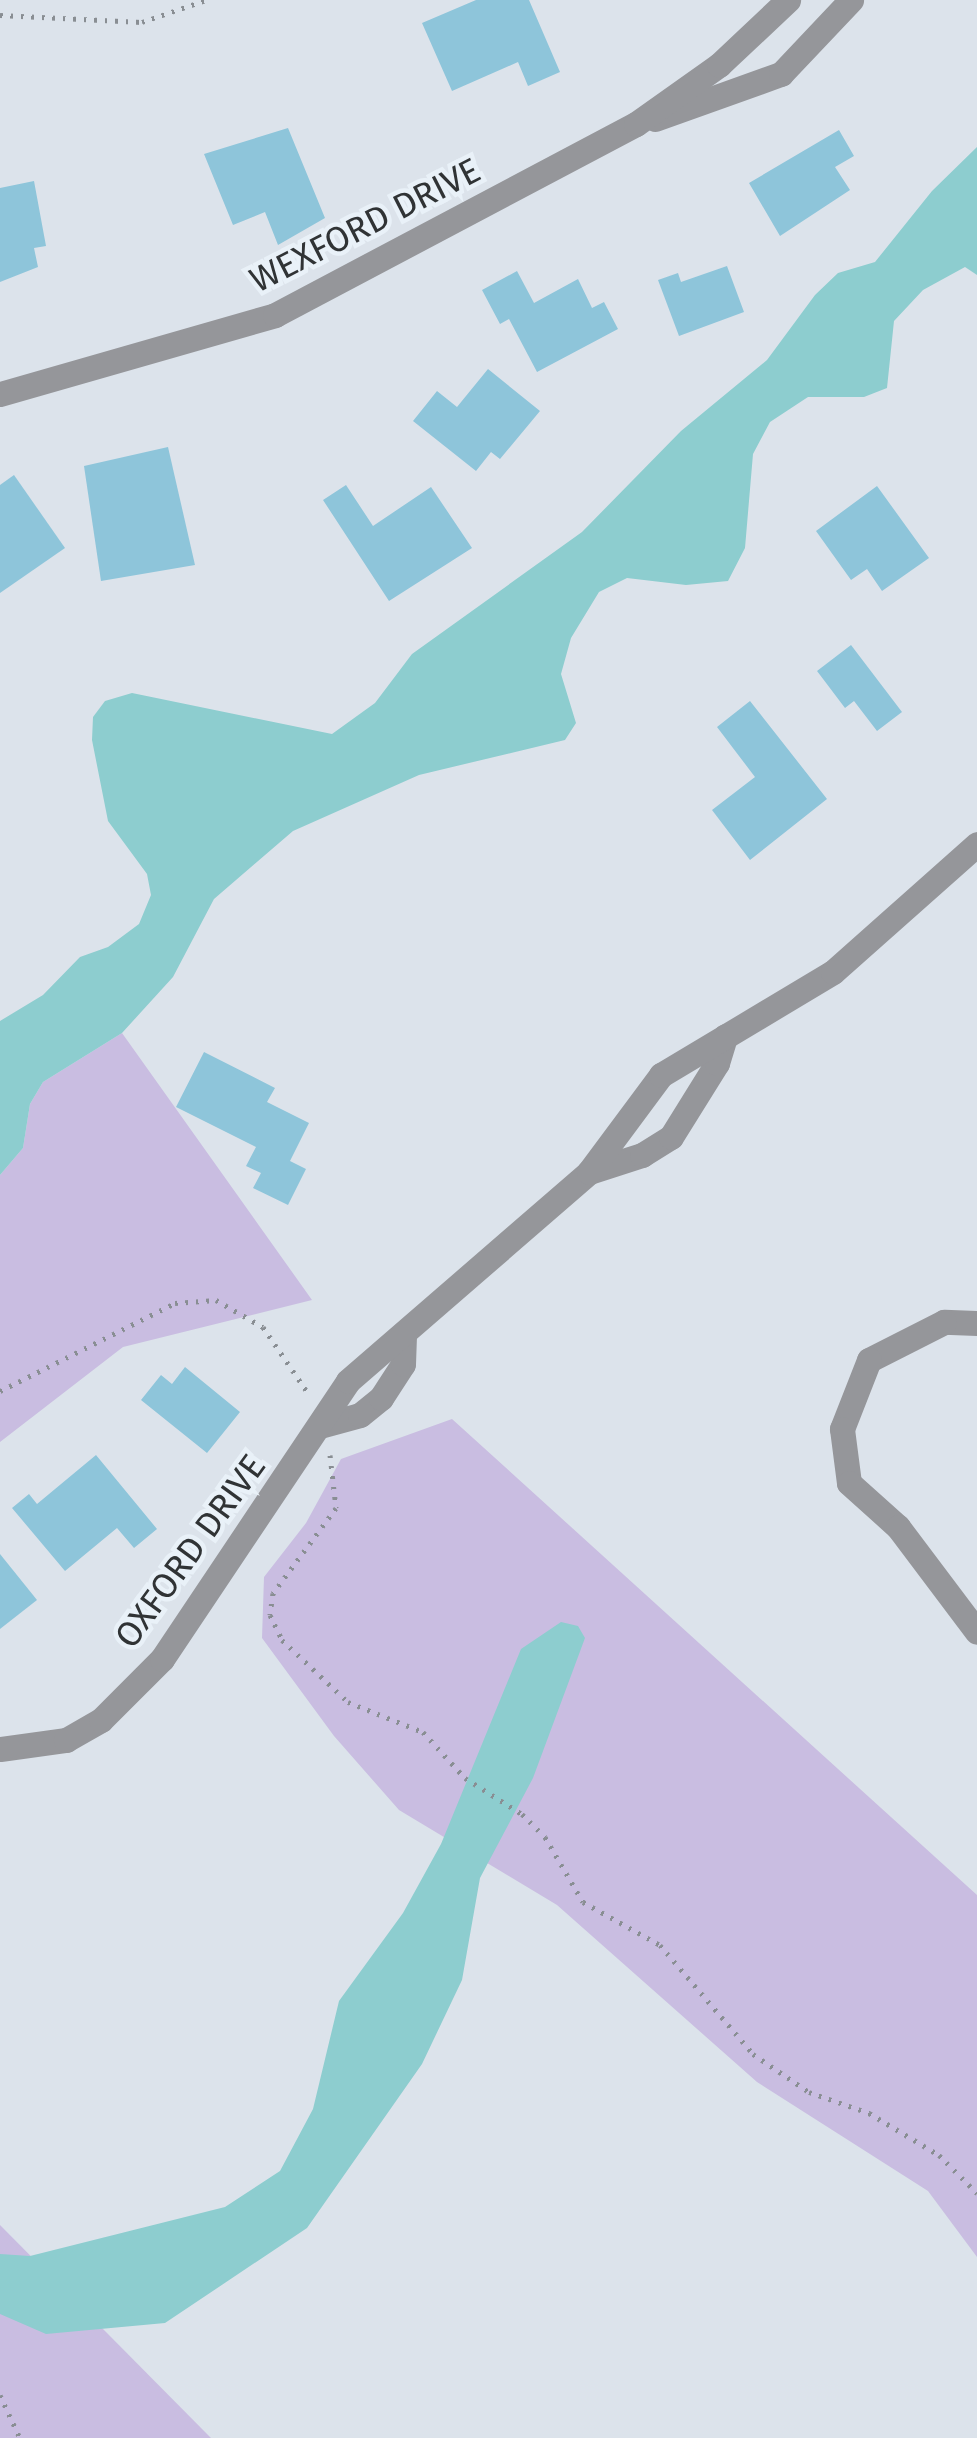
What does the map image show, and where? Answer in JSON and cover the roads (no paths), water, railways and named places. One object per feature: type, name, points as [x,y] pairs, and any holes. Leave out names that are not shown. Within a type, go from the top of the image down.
[{"type":"street","name":"WEXFORD DRIVE","points":[[0,394],[276,315],[636,124],[719,65],[788,0]]},
{"type":"street","name":"WEXFORD DRIVE","points":[[636,124],[782,74],[851,0]]},
{"type":"street","name":"OXFORD DRIVE","points":[[0,1749],[66,1740],[102,1720],[162,1659],[348,1381],[589,1172],[661,1075],[833,972],[977,844]]},
{"type":"street","name":"OXFORD DRIVE","points":[[589,1172],[642,1154],[671,1137],[717,1063],[725,1036]]},
{"type":"street","points":[[977,1323],[944,1322],[869,1360],[842,1429],[848,1482],[898,1527],[977,1632]]},
{"type":"water","points":[[977,147],[977,275],[965,267],[923,290],[894,321],[887,388],[864,397],[808,397],[770,422],[753,454],[745,548],[728,581],[686,585],[627,578],[599,592],[571,638],[561,674],[576,723],[565,740],[419,775],[293,831],[214,899],[173,977],[122,1033],[43,1082],[30,1104],[23,1148],[0,1175],[0,1021],[43,995],[80,957],[108,947],[139,924],[151,895],[147,874],[108,821],[92,740],[93,717],[105,701],[132,693],[332,734],[375,703],[412,654],[582,532],[681,431],[767,360],[815,295],[838,273],[875,262],[932,191]]},
{"type":"water","points":[[561,1622],[578,1626],[585,1638],[533,1778],[480,1878],[462,1980],[422,2064],[307,2228],[165,2323],[46,2334],[0,2314],[0,2254],[30,2256],[225,2207],[280,2171],[313,2109],[339,2001],[403,1913],[441,1844],[521,1649]]}]
